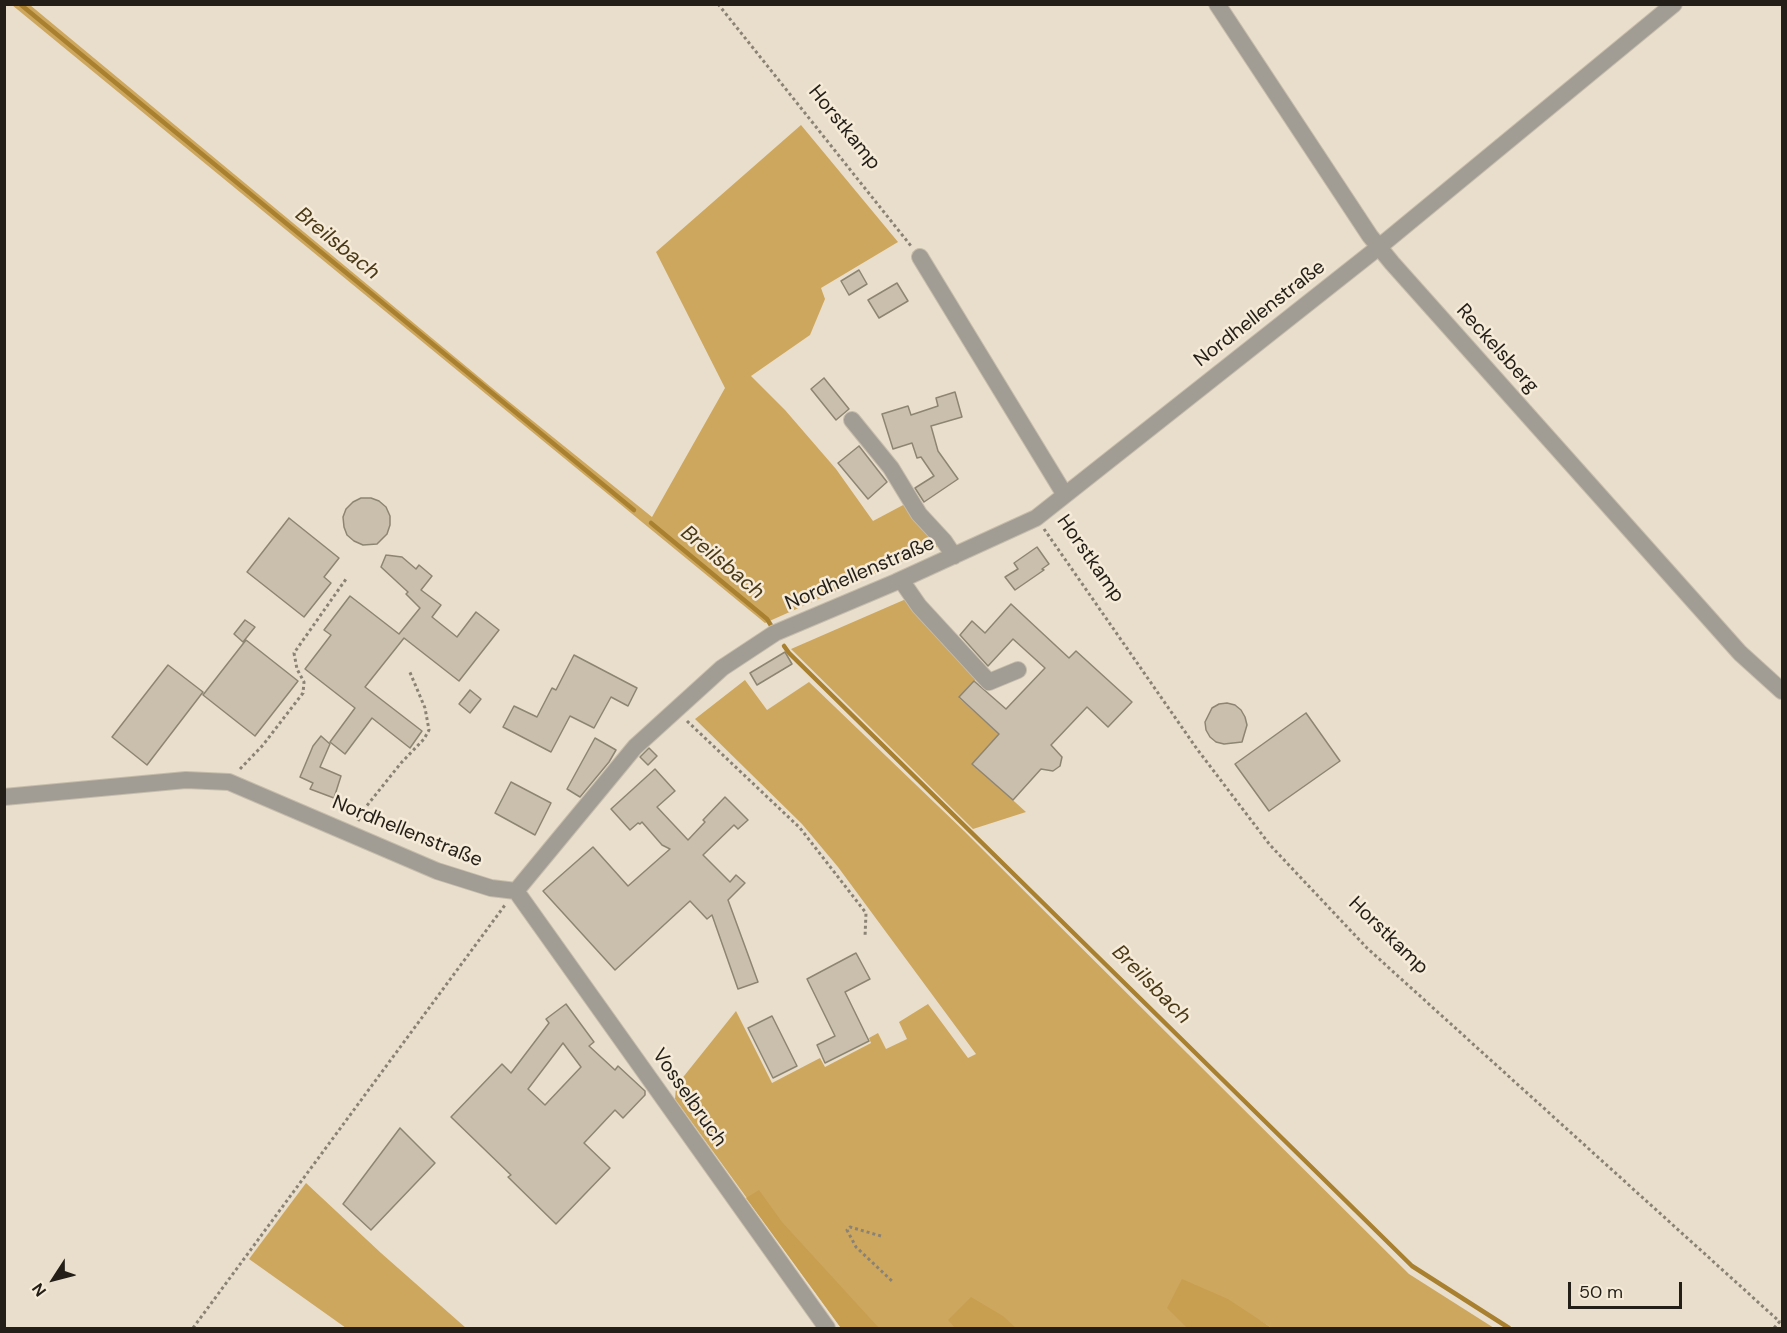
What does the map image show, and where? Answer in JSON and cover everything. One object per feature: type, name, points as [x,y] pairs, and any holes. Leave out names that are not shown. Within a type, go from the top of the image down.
[{"type":"street","name":"Reckelsberg","points":[[1217,4],[1379,247],[1740,653],[1782,691]]},
{"type":"street","name":"Nordhellenstraße","points":[[4,796],[186,780],[229,782],[437,871],[471,883],[516,891],[635,747],[722,668],[775,633],[901,580],[1036,518],[1379,247],[1674,4]]},
{"type":"street","name":"Horstkamp","points":[[920,257],[1065,495]]},
{"type":"street","points":[[852,420],[891,468],[915,507],[954,556]]},
{"type":"street","points":[[901,580],[919,606],[989,682],[1018,670]]},
{"type":"street","name":"Vosselbruch","points":[[516,891],[827,1329]]},
{"type":"path","name":"Horstkamp","points":[[718,4],[920,257]]},
{"type":"path","name":"Horstkamp","points":[[1036,518],[1197,749],[1270,845],[1367,948],[1781,1321]]},
{"type":"path","points":[[229,782],[264,745],[303,693],[304,682],[297,669],[294,653],[346,579]]},
{"type":"path","points":[[352,833],[365,808],[424,739],[429,730],[425,708],[409,670]]},
{"type":"path","points":[[675,709],[800,828],[866,913],[865,937]]},
{"type":"path","points":[[193,1329],[432,1001],[516,891]]},
{"type":"path","points":[[881,1236],[850,1227],[847,1230],[856,1247],[893,1282]]},
{"type":"path","points":[[1774,1329],[1781,1321]]},
{"type":"shaded area","points":[[12,5],[30,5],[497,392],[652,517],[725,388],[656,252],[801,125],[898,242],[821,288],[825,299],[810,335],[751,376],[785,410],[836,469],[873,521],[905,504],[940,545],[765,623]]},
{"type":"shaded area","points":[[906,599],[978,677],[959,698],[999,734],[973,764],[1026,812],[973,829],[791,649]]},
{"type":"shaded area","points":[[745,680],[767,710],[809,682],[964,831],[1409,1274],[1494,1328],[1272,1328],[1259,1320],[1267,1328],[841,1328],[675,1099],[676,1086],[736,1011],[772,1083],[820,1058],[825,1067],[871,1043],[869,1038],[878,1033],[886,1049],[907,1039],[899,1022],[928,1004],[968,1058],[976,1054],[838,867],[802,824],[695,719]]},
{"type":"shaded area","points":[[306,1183],[466,1328],[346,1328],[249,1259]]},
{"type":"shaded area","points":[[759,1190],[782,1222],[879,1328],[841,1328],[746,1198]]},
{"type":"shaded area","points":[[1182,1279],[1228,1299],[1272,1328],[1187,1328],[1167,1308]]},
{"type":"shaded area","points":[[971,1297],[1003,1316],[1016,1328],[955,1328],[948,1320]]},
{"type":"building","points":[[859,270],[867,284],[849,295],[841,281]]},
{"type":"building","points":[[897,283],[908,301],[879,318],[868,300]]},
{"type":"building","points":[[824,378],[849,409],[836,420],[811,389]]},
{"type":"building","points":[[955,392],[962,417],[931,426],[938,451],[958,479],[924,502],[915,488],[934,476],[921,457],[917,458],[912,443],[893,449],[882,414],[908,406],[911,415],[938,406],[936,398]]},
{"type":"building","points":[[859,446],[887,482],[868,499],[838,463]]},
{"type":"building","points":[[361,498],[379,501],[386,507],[390,516],[387,534],[377,544],[363,545],[354,541],[347,535],[344,527],[343,517],[346,509]]},
{"type":"building","points":[[289,518],[339,558],[324,577],[331,583],[304,617],[247,572]]},
{"type":"building","points":[[1037,547],[1049,564],[1015,590],[1005,577],[1018,569],[1014,563]]},
{"type":"building","points":[[386,555],[402,557],[416,569],[419,565],[432,576],[421,590],[441,605],[432,617],[457,637],[476,612],[499,630],[459,681],[404,638],[365,687],[422,731],[410,748],[372,718],[345,754],[330,742],[355,708],[305,669],[331,635],[324,630],[350,596],[399,634],[420,608],[406,594],[408,592],[381,567]]},
{"type":"building","points":[[1011,604],[1069,658],[1076,651],[1132,702],[1108,727],[1087,707],[1051,745],[1062,757],[1060,766],[1053,771],[1041,769],[1013,800],[972,764],[999,734],[959,697],[974,681],[1006,709],[1045,668],[1013,639],[988,666],[960,635],[972,621],[985,633]]},
{"type":"building","points":[[245,620],[255,627],[243,642],[234,634]]},
{"type":"building","points":[[246,640],[298,681],[255,736],[203,695]]},
{"type":"building","points":[[785,652],[792,664],[757,685],[750,673]]},
{"type":"building","points":[[574,655],[637,688],[628,706],[611,697],[594,728],[570,716],[551,752],[503,727],[514,706],[537,717],[552,688],[556,690]]},
{"type":"building","points":[[168,665],[203,692],[147,765],[112,737]]},
{"type":"building","points":[[470,690],[481,699],[470,713],[459,704]]},
{"type":"building","points":[[1227,703],[1235,705],[1245,717],[1247,725],[1242,742],[1224,744],[1216,742],[1206,730],[1205,722],[1212,708]]},
{"type":"building","points":[[1306,713],[1340,761],[1269,811],[1235,764]]},
{"type":"building","points":[[321,736],[330,744],[320,767],[341,776],[334,798],[310,789],[313,783],[300,777],[313,746]]},
{"type":"building","points":[[595,738],[616,750],[580,797],[567,789]]},
{"type":"building","points":[[649,748],[657,756],[648,765],[640,757]]},
{"type":"building","points":[[655,769],[675,791],[657,807],[688,840],[725,797],[748,820],[738,829],[734,825],[703,855],[730,882],[736,875],[745,883],[728,900],[758,982],[738,989],[712,915],[707,919],[690,901],[615,970],[543,891],[593,847],[628,886],[670,849],[662,845],[642,822],[630,830],[611,809]]},
{"type":"building","points":[[511,782],[551,803],[535,835],[495,813]]},
{"type":"building","points":[[856,953],[870,979],[845,992],[869,1041],[825,1063],[817,1045],[835,1036],[807,979]]},
{"type":"building","points":[[566,1004],[594,1042],[589,1046],[615,1070],[618,1066],[645,1091],[645,1095],[623,1118],[615,1110],[584,1143],[610,1168],[556,1224],[508,1177],[511,1175],[451,1117],[502,1064],[511,1073],[549,1023],[546,1019]],"holes":[[[563,1043],[581,1067],[545,1105],[528,1089]]]},
{"type":"building","points":[[772,1016],[797,1066],[773,1078],[748,1028]]},
{"type":"building","points":[[400,1128],[435,1163],[371,1230],[343,1204]]},
{"type":"waterway","name":"Breilsbach","points":[[20,4],[634,510]]},
{"type":"waterway","name":"Breilsbach","points":[[651,523],[767,619],[772,627]]},
{"type":"waterway","name":"Breilsbach","points":[[784,646],[1412,1266],[1509,1328]]}]
